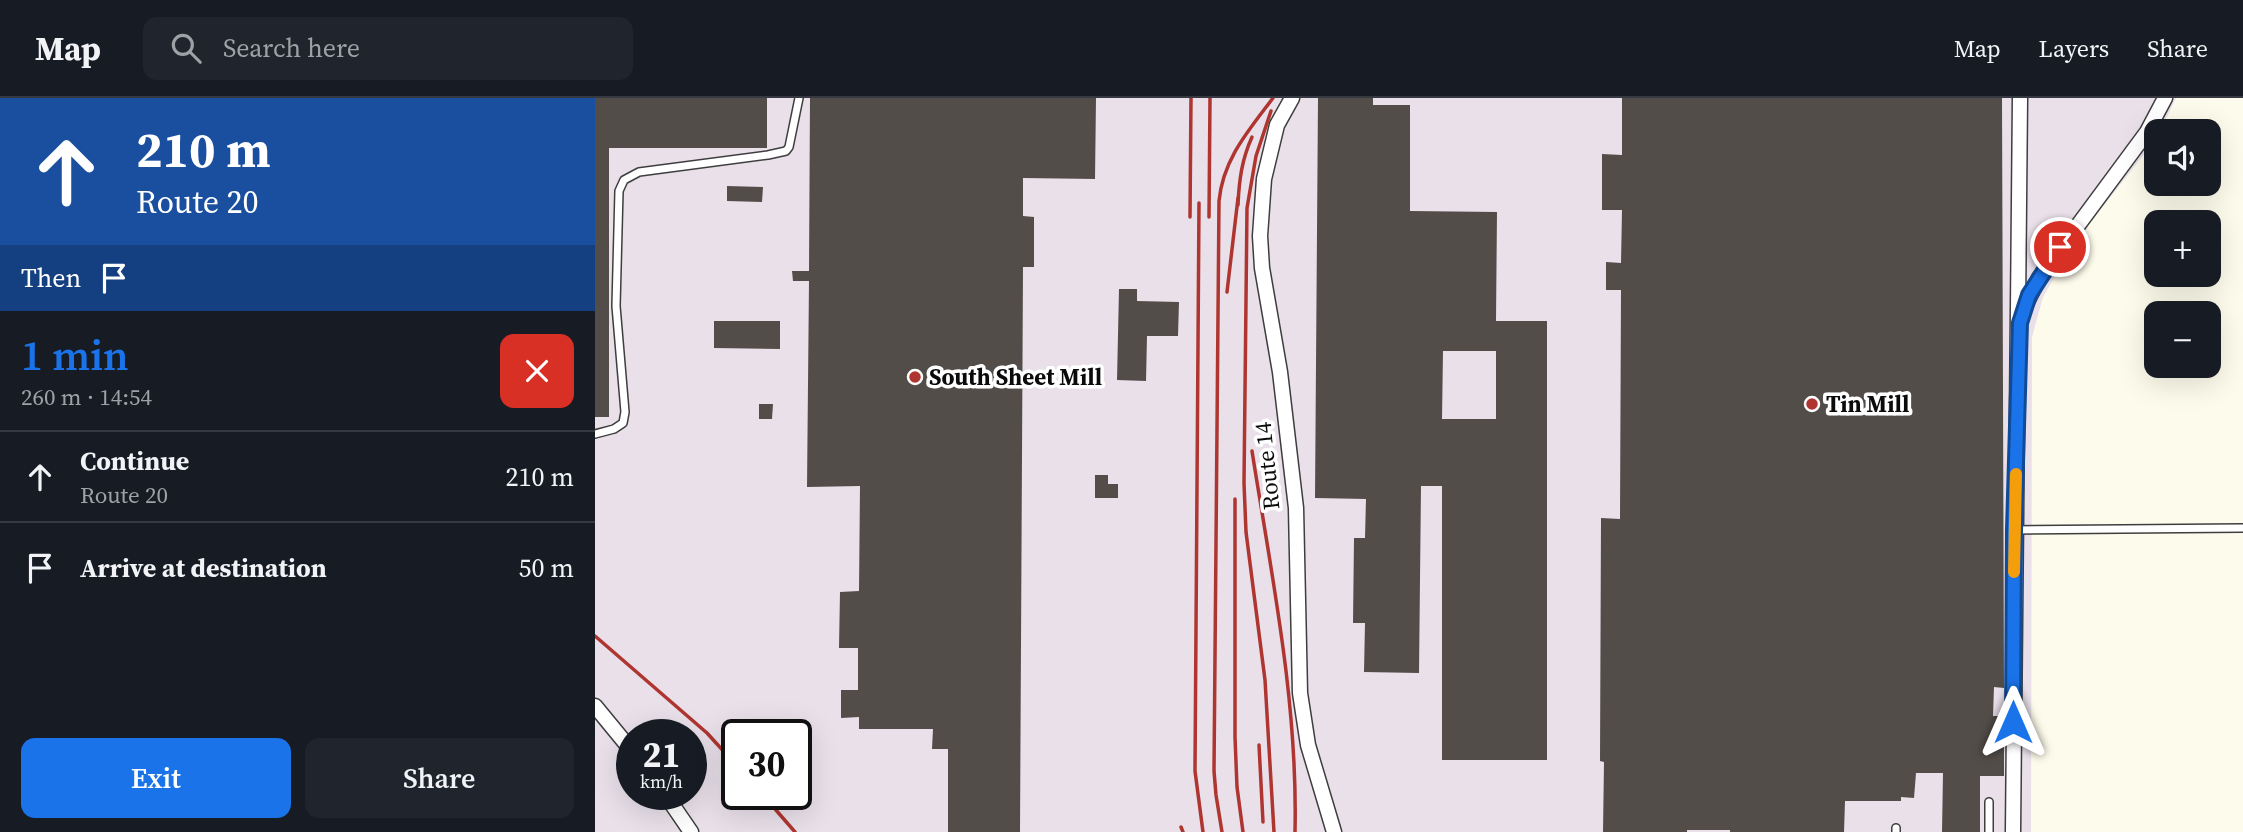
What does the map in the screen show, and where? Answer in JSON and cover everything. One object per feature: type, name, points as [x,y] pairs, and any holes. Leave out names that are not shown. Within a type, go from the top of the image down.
[{"type":"street","name":"Route 14","points":[[1292,98],[1277,125],[1264,179],[1261,258],[1296,508],[1300,693],[1308,745],[1333,832]]},
{"type":"street","points":[[2013,832],[2020,98]]},
{"type":"street","points":[[2019,335],[2025,303],[2034,286],[2060,247],[2147,132],[2165,98]]},
{"type":"street","points":[[595,706],[616,732]]},
{"type":"street","points":[[676,810],[691,832]]},
{"type":"lane","points":[[595,435],[623,423],[625,412],[616,306],[619,191],[624,180],[639,172],[786,151],[799,98]]},
{"type":"lane","points":[[2014,530],[2243,528]]},
{"type":"lane","points":[[1989,802],[1989,832]]},
{"type":"shaded area","points":[[595,98],[2176,98],[2166,119],[2144,119],[2144,154],[2072,246],[2043,297],[2032,337],[2031,832],[595,832]]},
{"type":"building","points":[[595,98],[767,98],[767,148],[609,148],[609,417],[595,417]]},
{"type":"building","name":"South Sheet Mill","points":[[810,98],[1096,98],[1095,179],[1023,178],[1023,216],[1034,217],[1034,267],[1023,267],[1020,832],[948,832],[948,749],[932,749],[933,729],[859,729],[859,717],[841,718],[841,690],[858,690],[858,648],[839,648],[840,592],[859,591],[860,486],[807,487],[809,281],[793,281],[792,271],[809,271]]},
{"type":"building","points":[[1318,98],[1373,98],[1373,105],[1410,105],[1410,211],[1497,212],[1496,321],[1547,321],[1547,760],[1442,760],[1442,486],[1421,486],[1419,673],[1364,672],[1365,623],[1353,623],[1354,538],[1365,538],[1366,499],[1315,498]],"holes":[[[1443,351],[1496,351],[1496,419],[1442,419]]]},
{"type":"building","name":"Tin Mill","points":[[1622,98],[2002,98],[2004,688],[1994,687],[1993,716],[2004,716],[2004,776],[1980,776],[1980,832],[1942,832],[1943,773],[1916,773],[1914,798],[1901,797],[1901,801],[1845,801],[1844,832],[1603,832],[1604,762],[1600,761],[1601,518],[1620,519],[1621,290],[1606,290],[1606,262],[1621,263],[1622,210],[1602,210],[1602,154],[1622,155]]},
{"type":"building","points":[[727,186],[763,187],[762,202],[727,201]]},
{"type":"building","points":[[1119,289],[1137,289],[1137,301],[1179,302],[1178,336],[1147,336],[1146,381],[1117,380]]},
{"type":"building","points":[[714,321],[780,321],[780,349],[714,348]]},
{"type":"building","points":[[759,404],[773,404],[772,419],[759,419]]},
{"type":"building","points":[[1095,475],[1108,475],[1108,484],[1118,484],[1118,498],[1095,498]]},
{"type":"railway","points":[[1190,217],[1191,98]]},
{"type":"railway","points":[[1209,217],[1210,98]]},
{"type":"railway","points":[[1222,832],[1214,771],[1219,201],[1221,186],[1232,158],[1273,98]]},
{"type":"railway","points":[[1271,111],[1256,156],[1247,208],[1244,483],[1246,532],[1265,680],[1274,832]]},
{"type":"railway","points":[[1238,205],[1242,170],[1252,137]]},
{"type":"railway","points":[[1227,292],[1238,198]]},
{"type":"railway","points":[[1199,203],[1195,771],[1203,832]]},
{"type":"railway","points":[[1252,451],[1288,688],[1295,784],[1295,832]]},
{"type":"railway","points":[[1235,499],[1235,737],[1237,787],[1243,832]]},
{"type":"railway","points":[[595,636],[707,733],[721,748]]},
{"type":"railway","points":[[1259,745],[1263,822]]},
{"type":"railway","points":[[776,810],[795,832]]},
{"type":"railway","points":[[1181,827],[1183,832]]},
{"type":"slow traffic","points":[[2014,572],[2016,474]]},
{"type":"place","name":"South Sheet Mill","points":[[915,377]]},
{"type":"place","name":"Tin Mill","points":[[1812,404]]},
{"type":"route","points":[[2013,722],[2014,530],[2020,323],[2029,295],[2060,247]]}]
